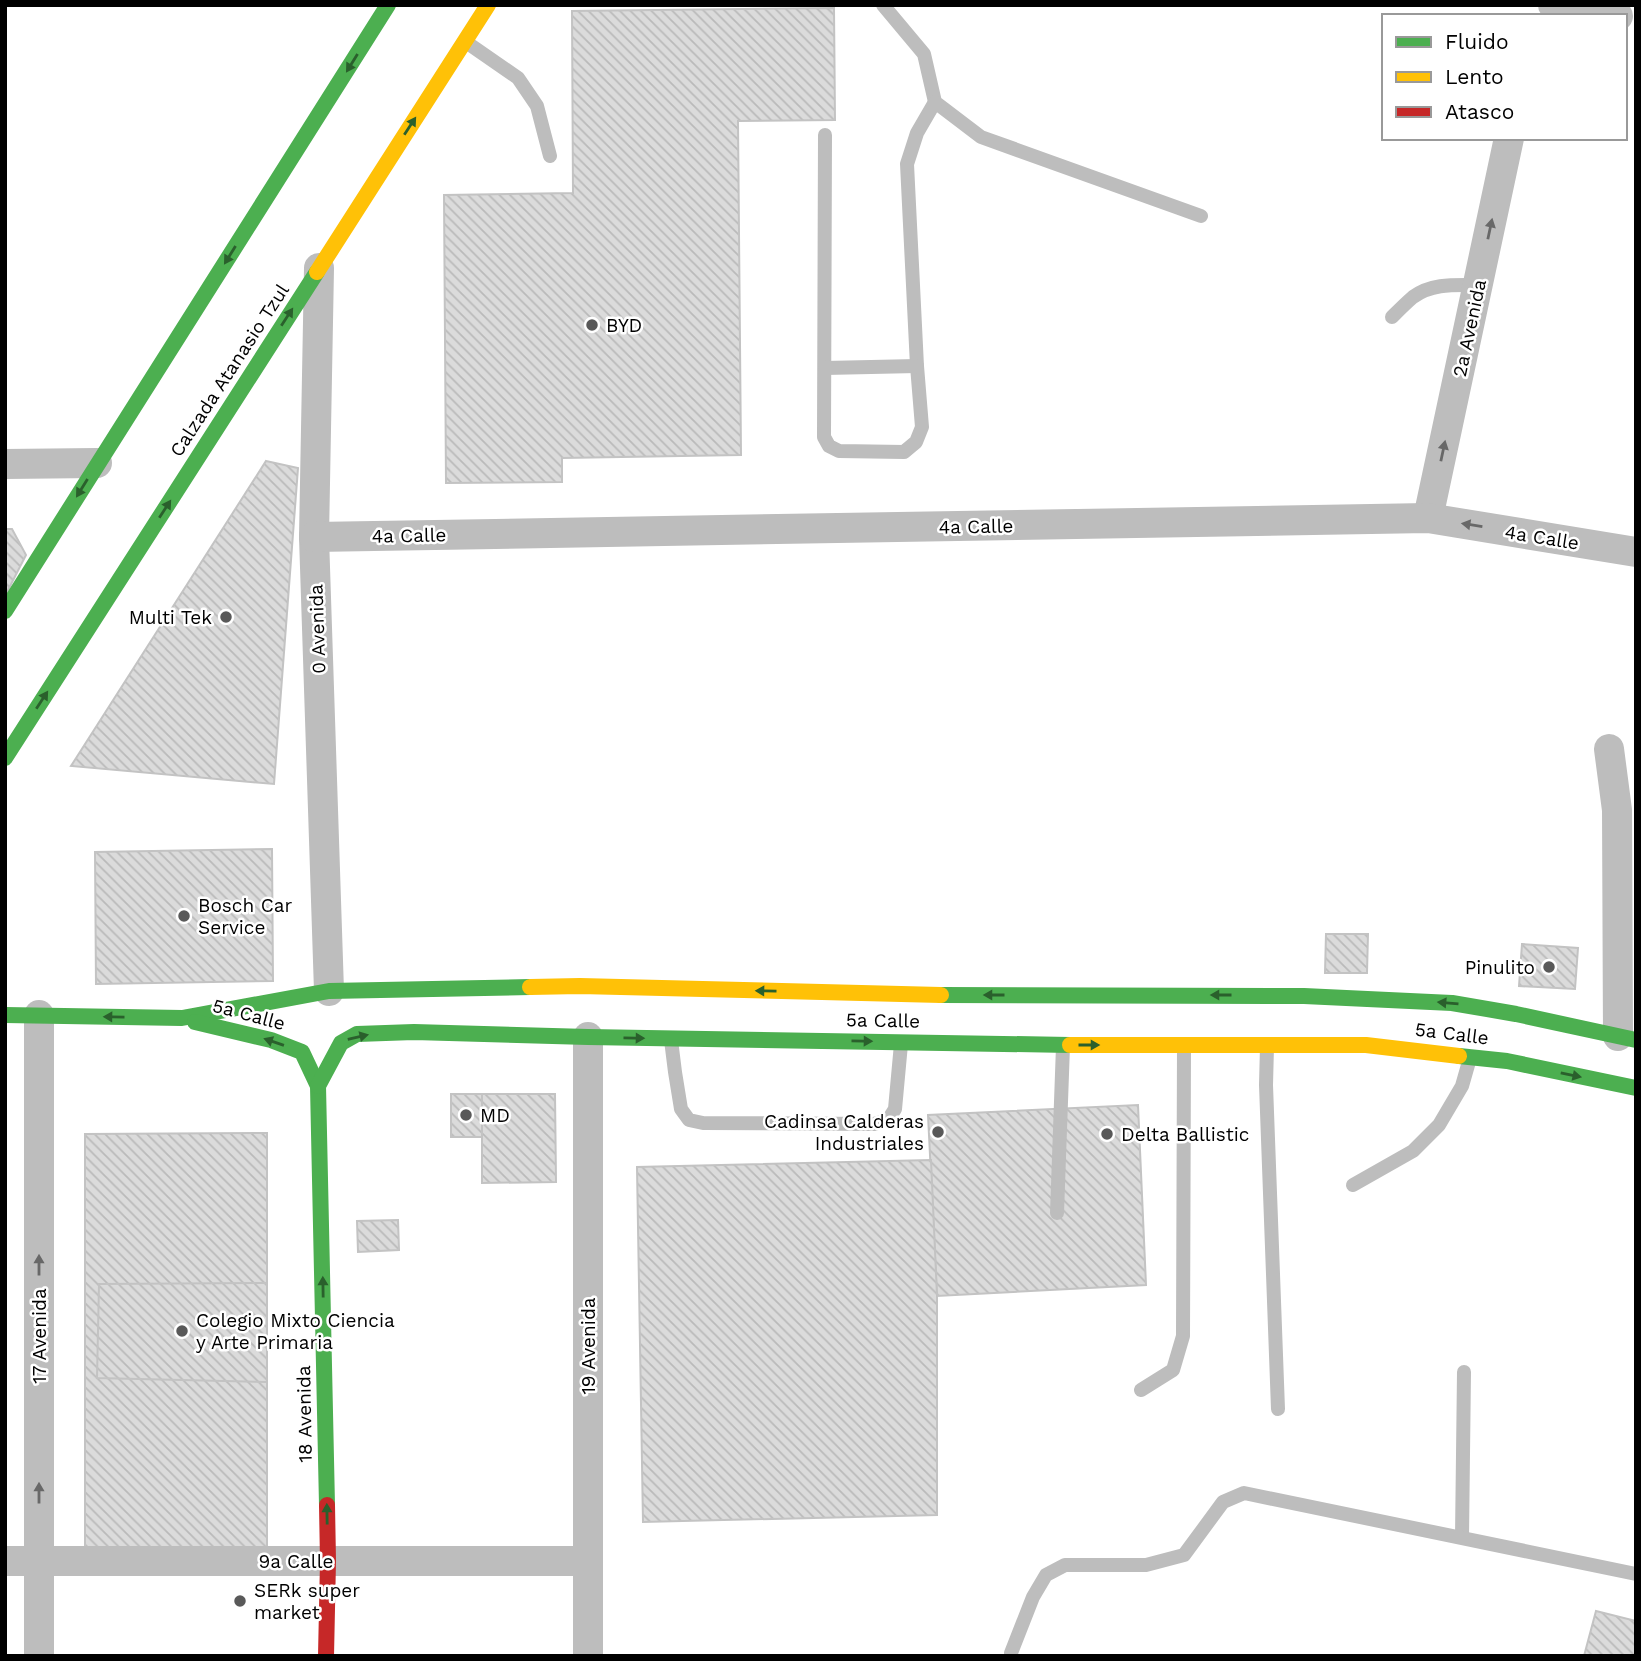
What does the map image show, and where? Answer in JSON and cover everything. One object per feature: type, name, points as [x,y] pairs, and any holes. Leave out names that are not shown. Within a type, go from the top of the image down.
[{"type":"main road","points":[[5,611],[388,5]]},
{"type":"main road","name":"Calzada Atanasio Tzul","points":[[5,758],[488,5]]},
{"type":"main road","name":"5a Calle","points":[[5,1015],[182,1018],[329,991],[580,986],[919,995],[1304,996],[1452,1003],[1515,1020],[1627,1038]]},
{"type":"main road","name":"5a Calle","points":[[182,1018],[271,1040],[302,1052],[318,1086]]},
{"type":"main road","name":"5a Calle","points":[[318,1086],[341,1043],[357,1034],[414,1032],[1063,1045],[1366,1045],[1470,1056],[1508,1055],[1636,1088]]},
{"type":"main road","name":"18 Avenida","points":[[318,1086],[328,1561],[326,1656]]},
{"type":"street","points":[[1553,5],[1607,14]]},
{"type":"street","name":"2a Avenida","points":[[1428,518],[1509,140]]},
{"type":"street","name":"0 Avenida","points":[[319,268],[314,537],[329,991]]},
{"type":"street","points":[[5,464],[97,463]]},
{"type":"street","name":"4a Calle","points":[[314,537],[1428,518],[1636,552]]},
{"type":"street","points":[[1609,749],[1617,810],[1627,1038]]},
{"type":"street","name":"17 Avenida","points":[[38,1015],[39,1656]]},
{"type":"street","name":"19 Avenida","points":[[588,1037],[588,1656]]},
{"type":"street","name":"9a Calle","points":[[5,1561],[587,1561]]},
{"type":"lane","points":[[883,5],[925,54],[935,102],[981,137],[1201,216]]},
{"type":"lane","points":[[465,41],[518,78],[537,106],[550,156]]},
{"type":"lane","points":[[825,135],[824,437],[829,446],[839,451],[904,452],[916,442],[922,427],[916,366],[907,164],[917,133],[935,102]]},
{"type":"lane","points":[[1392,317],[1413,298],[1430,288],[1478,285]]},
{"type":"lane","points":[[825,368],[916,366]]},
{"type":"lane","points":[[671,1038],[681,1110],[690,1120],[703,1123],[874,1124],[888,1120],[895,1109],[901,1041]]},
{"type":"lane","points":[[1141,1390],[1173,1370],[1183,1336],[1184,1044]]},
{"type":"lane","points":[[1057,1213],[1063,1045]]},
{"type":"lane","points":[[1267,1045],[1266,1086],[1278,1409]]},
{"type":"lane","points":[[1353,1185],[1413,1151],[1439,1125],[1462,1086],[1470,1056]]},
{"type":"lane","points":[[1462,1537],[1464,1372]]},
{"type":"lane","points":[[1012,1653],[1033,1597],[1046,1575],[1065,1565],[1146,1565],[1184,1555],[1223,1502],[1244,1493],[1636,1574]]},
{"type":"building","name":"BYD","points":[[834,8],[835,120],[738,121],[741,455],[562,458],[562,482],[446,483],[444,195],[573,193],[572,11]]},
{"type":"building","name":"Multi Tek","points":[[266,461],[298,468],[274,784],[71,766]]},
{"type":"building","points":[[5,529],[12,529],[26,555],[5,596]]},
{"type":"building","name":"Bosch Car Service","points":[[272,849],[273,981],[96,984],[95,852]]},
{"type":"building","points":[[1326,934],[1368,934],[1367,973],[1325,973]]},
{"type":"building","name":"Pinulito","points":[[1522,944],[1578,948],[1575,989],[1519,986]]},
{"type":"building","name":"MD","points":[[451,1094],[482,1094],[482,1137],[451,1137]]},
{"type":"building","points":[[482,1094],[555,1094],[556,1182],[482,1183]]},
{"type":"building","points":[[1138,1105],[1146,1285],[937,1296],[928,1115]]},
{"type":"building","points":[[267,1133],[267,1553],[85,1554],[85,1134]]},
{"type":"building","points":[[931,1160],[937,1296],[937,1515],[643,1522],[637,1167]]},
{"type":"building","points":[[398,1220],[399,1250],[358,1252],[357,1221]]},
{"type":"building","name":"Colegio Mixto Ciencia y Arte Primaria","points":[[267,1283],[267,1382],[97,1378],[99,1284]]},
{"type":"building","points":[[1596,1611],[1636,1621],[1636,1656],[1584,1656]]},
{"type":"traffic: fast","points":[[5,611],[388,5]]},
{"type":"traffic: fast","points":[[5,758],[317,272]]},
{"type":"traffic: fast","points":[[5,1015],[182,1018],[329,991],[530,987]]},
{"type":"traffic: fast","points":[[941,995],[1304,996],[1452,1003],[1636,1040]]},
{"type":"traffic: fast","points":[[195,1022],[271,1040],[302,1052],[318,1086],[327,1505]]},
{"type":"traffic: fast","points":[[318,1086],[341,1043],[357,1034],[414,1032],[1070,1045]]},
{"type":"traffic: fast","points":[[1459,1056],[1507,1061],[1636,1088]]},
{"type":"traffic: slow","points":[[317,272],[488,5]]},
{"type":"traffic: slow","points":[[530,987],[941,995]]},
{"type":"traffic: slow","points":[[1070,1045],[1366,1045],[1459,1056]]},
{"type":"traffic: jam","points":[[326,1656],[327,1505]]},
{"type":"place","name":"BYD","points":[[592,325]]},
{"type":"place","name":"Multi Tek","points":[[226,617]]},
{"type":"place","name":"Bosch Car Service","points":[[184,916]]},
{"type":"place","name":"Pinulito","points":[[1549,967]]},
{"type":"place","name":"MD","points":[[466,1115]]},
{"type":"place","name":"Cadinsa Calderas Industriales","points":[[938,1132]]},
{"type":"place","name":"Delta Ballistic","points":[[1107,1134]]},
{"type":"place","name":"Colegio Mixto Ciencia y Arte Primaria","points":[[182,1331]]},
{"type":"place","name":"SERk super market","points":[[240,1601]]}]
